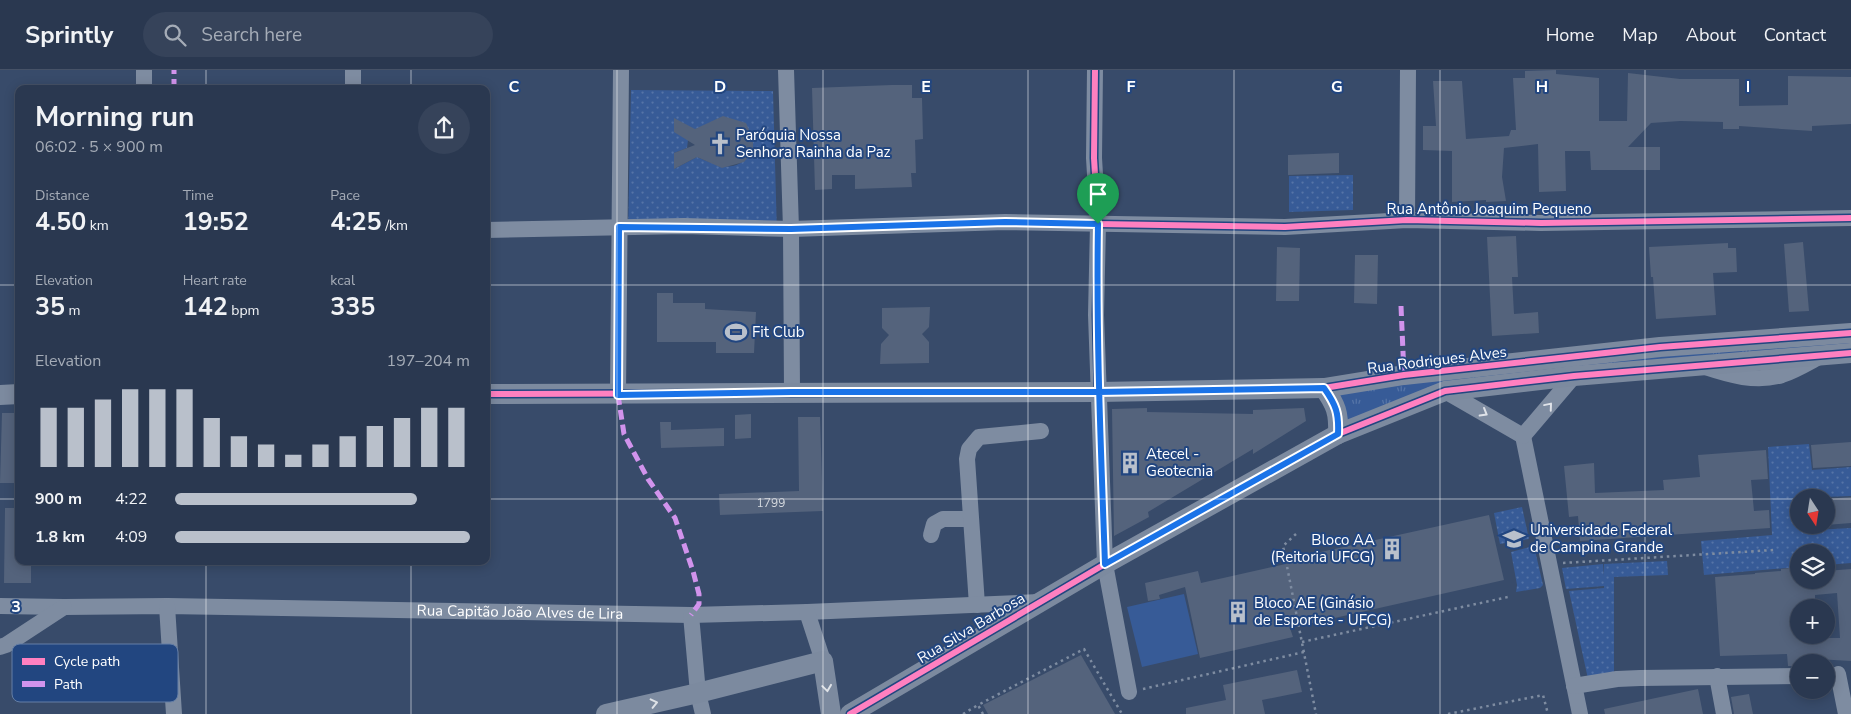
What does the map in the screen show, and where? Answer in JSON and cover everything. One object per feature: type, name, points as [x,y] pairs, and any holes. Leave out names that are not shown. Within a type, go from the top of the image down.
[{"type":"main road","name":"Rua Rodrigues Alves","points":[[490,394],[1098,392],[1324,388],[1404,375],[1660,347],[1851,333]]},
{"type":"main road","points":[[1324,388],[1333,401],[1338,415],[1338,434],[1445,391],[1574,376],[1704,367],[1851,353]]},
{"type":"main road","points":[[0,395],[15,394]]},
{"type":"main road","name":"Rua Silva Barbosa","points":[[850,714],[1105,564],[1338,434]]},
{"type":"main road","points":[[606,714],[823,662],[830,714]]},
{"type":"street","points":[[144,70],[144,85]]},
{"type":"street","points":[[352,70],[353,85]]},
{"type":"street","points":[[618,395],[621,70]]},
{"type":"street","points":[[786,70],[791,229],[792,392]]},
{"type":"street","points":[[1095,70],[1094,158],[1098,224],[1096,315],[1105,564],[1129,692]]},
{"type":"street","points":[[1407,220],[1408,70]]},
{"type":"street","name":"Rua Antônio Joaquim Pequeno","points":[[490,230],[619,227],[791,229],[1005,222],[1285,226],[1407,220],[1541,223],[1851,218]]},
{"type":"street","points":[[1524,436],[1574,376]]},
{"type":"street","points":[[1445,391],[1524,436],[1580,714]]},
{"type":"street","points":[[976,605],[967,460],[969,449],[979,437],[1040,431]]},
{"type":"street","points":[[931,535],[934,524],[943,520],[970,519]]},
{"type":"street","name":"Rua Capitão João Alves de Lira","points":[[0,606],[167,606],[691,615],[1040,602]]},
{"type":"street","points":[[167,606],[169,644]]},
{"type":"street","points":[[0,647],[64,607]]},
{"type":"street","points":[[807,612],[823,662]]},
{"type":"street","points":[[691,615],[698,693],[703,714]]},
{"type":"street","points":[[1838,674],[1846,714]]},
{"type":"street","points":[[1717,676],[1724,714]]},
{"type":"street","points":[[1574,686],[1626,678],[1790,676]]},
{"type":"path","points":[[1296,534],[1283,546],[1316,714]]},
{"type":"path","points":[[1549,564],[1774,550]]},
{"type":"path","points":[[1302,642],[1508,597]]},
{"type":"path","points":[[962,714],[1084,649],[1122,714]]},
{"type":"path","points":[[1129,692],[1304,652]]},
{"type":"path","points":[[1448,714],[1543,695],[1548,714]]},
{"type":"path","points":[[978,705],[983,714]]},
{"type":"green space","points":[[631,90],[773,91],[777,234],[628,233]],"holes":[[[753,139],[753,152],[746,159],[733,166],[720,166],[697,157],[674,169],[674,153],[687,148],[688,140]]]},
{"type":"green space","points":[[1353,175],[1353,210],[1289,212],[1289,176]]},
{"type":"green space","points":[[1851,338],[1851,353],[1445,388],[1348,426],[1334,393],[1399,381]]},
{"type":"green space","points":[[1809,444],[1812,470],[1851,467],[1851,496],[1835,497],[1835,489],[1790,489],[1790,534],[1835,534],[1835,529],[1851,528],[1851,563],[1835,564],[1835,544],[1790,544],[1790,568],[1704,575],[1701,541],[1772,535],[1768,447]]},
{"type":"green space","points":[[1522,507],[1529,539],[1500,544],[1494,513]]},
{"type":"green space","points":[[1534,546],[1543,585],[1540,588],[1516,592],[1517,585],[1511,552]]},
{"type":"green space","points":[[1667,561],[1668,575],[1614,577],[1614,677],[1588,679],[1569,591],[1604,588],[1604,586],[1566,589],[1562,568],[1603,564],[1603,576],[1604,564]]},
{"type":"green space","points":[[1184,594],[1198,654],[1142,667],[1127,607]]},
{"type":"building","points":[[1556,70],[1556,74],[1599,78],[1599,121],[1627,121],[1628,73],[1680,79],[1739,79],[1739,106],[1788,105],[1788,76],[1851,77],[1851,124],[1812,126],[1812,131],[1739,126],[1739,129],[1723,129],[1723,122],[1680,121],[1651,123],[1628,147],[1660,147],[1660,170],[1591,170],[1590,151],[1565,151],[1566,191],[1539,192],[1538,144],[1504,148],[1502,177],[1506,201],[1452,202],[1452,151],[1423,150],[1423,126],[1436,126],[1433,81],[1462,81],[1466,139],[1509,136],[1511,130],[1516,130],[1513,78],[1525,78],[1525,71]]},
{"type":"building","points":[[912,85],[912,98],[922,98],[923,139],[915,140],[916,173],[911,173],[912,187],[855,189],[855,175],[832,175],[832,189],[815,190],[812,88]]},
{"type":"building","name":"Paróquia Nossa Senhora Rainha da Paz","points":[[723,116],[746,123],[753,139],[753,152],[744,162],[722,168],[697,157],[674,169],[674,153],[695,145],[674,132],[674,118],[695,129]]},
{"type":"building","points":[[1339,153],[1339,173],[1288,175],[1288,155]]},
{"type":"building","points":[[1516,236],[1518,277],[1512,277],[1514,314],[1538,312],[1539,333],[1492,336],[1487,237]]},
{"type":"building","points":[[1803,242],[1809,311],[1789,312],[1784,244]]},
{"type":"building","points":[[1728,243],[1728,248],[1736,248],[1737,272],[1713,273],[1716,315],[1656,319],[1649,247]]},
{"type":"building","points":[[1277,247],[1300,248],[1299,301],[1276,301]]},
{"type":"building","points":[[1355,255],[1378,255],[1377,304],[1354,303]]},
{"type":"building","points":[[657,293],[673,293],[673,303],[705,303],[705,309],[756,312],[754,353],[716,353],[716,342],[657,342]]},
{"type":"building","points":[[930,307],[929,327],[922,334],[929,342],[929,363],[880,364],[881,344],[889,335],[882,328],[882,308]]},
{"type":"building","points":[[1147,408],[1147,412],[1253,414],[1253,410],[1304,408],[1306,421],[1253,454],[1253,449],[1148,512],[1149,517],[1114,536],[1112,409]]},
{"type":"building","points":[[2,413],[15,413],[15,483],[0,483]]},
{"type":"building","points":[[751,414],[751,438],[735,439],[735,415]]},
{"type":"building","points":[[798,417],[820,417],[823,511],[720,515],[719,494],[799,491]]},
{"type":"building","points":[[660,422],[671,422],[671,430],[724,428],[724,446],[661,448]]},
{"type":"building","points":[[1851,442],[1851,466],[1813,468],[1811,445]]},
{"type":"building","points":[[1766,450],[1768,479],[1751,480],[1754,511],[1769,510],[1770,528],[1580,541],[1578,516],[1569,517],[1564,466],[1594,463],[1595,493],[1664,490],[1663,480],[1700,477],[1698,455]]},
{"type":"building","points":[[1851,497],[1851,523],[1835,524],[1835,498]]},
{"type":"building","points":[[5,508],[15,508],[15,565],[31,565],[31,583],[4,583]]},
{"type":"building","points":[[1489,515],[1504,580],[1290,628],[1293,637],[1200,658],[1185,587],[1159,595],[1160,599],[1148,601],[1145,583],[1198,571],[1201,583],[1290,563],[1289,559]]},
{"type":"building","points":[[1790,568],[1790,589],[1835,589],[1835,570],[1851,569],[1851,661],[1835,660],[1835,654],[1790,654],[1790,666],[1788,666],[1787,654],[1720,656],[1715,577],[1781,571],[1781,569]]},
{"type":"building","points":[[1081,655],[1115,714],[988,714],[983,705]]},
{"type":"building","points":[[1297,670],[1302,692],[1262,700],[1265,714],[1186,714],[1186,708],[1226,700],[1223,685]]},
{"type":"building","points":[[1698,689],[1703,714],[1605,714],[1604,709]]},
{"type":"building","points":[[1749,694],[1753,714],[1734,714],[1731,697]]},
{"type":"marked path","points":[[174,70],[174,85]]},
{"type":"marked path","points":[[1401,306],[1404,375]]},
{"type":"marked path","points":[[618,395],[624,434],[648,479],[675,518],[693,571],[699,594],[699,604],[691,615]]},
{"type":"cycle path","points":[[1095,70],[1094,158],[1098,224],[1096,315],[1098,392]]},
{"type":"cycle path","points":[[1098,224],[1285,227],[1407,220],[1541,223],[1851,218]]},
{"type":"cycle path","points":[[490,394],[1098,392],[1324,388],[1404,375],[1660,347],[1851,333]]},
{"type":"cycle path","points":[[850,714],[1105,564],[1338,434],[1445,391],[1574,376],[1851,353]]},
{"type":"place","name":"Paróquia Nossa Senhora Rainha da Paz","points":[[720,144]]},
{"type":"place","name":"Fit Club","points":[[736,332]]},
{"type":"place","name":"Atecel - Geotecnia","points":[[1130,463]]},
{"type":"place","name":"Universidade Federal de Campina Grande","points":[[1514,539]]},
{"type":"place","name":"Bloco AA (Reitoria UFCG)","points":[[1392,549]]},
{"type":"place","name":"Bloco AE (Ginásio de Esportes - UFCG)","points":[[1238,612]]},
{"type":"route","points":[[1098,224],[1005,222],[791,229],[684,226],[619,227],[618,395],[792,392],[1098,392],[1324,388],[1333,401],[1338,415],[1338,434],[1105,564],[1098,392],[1096,315],[1098,224]]}]
